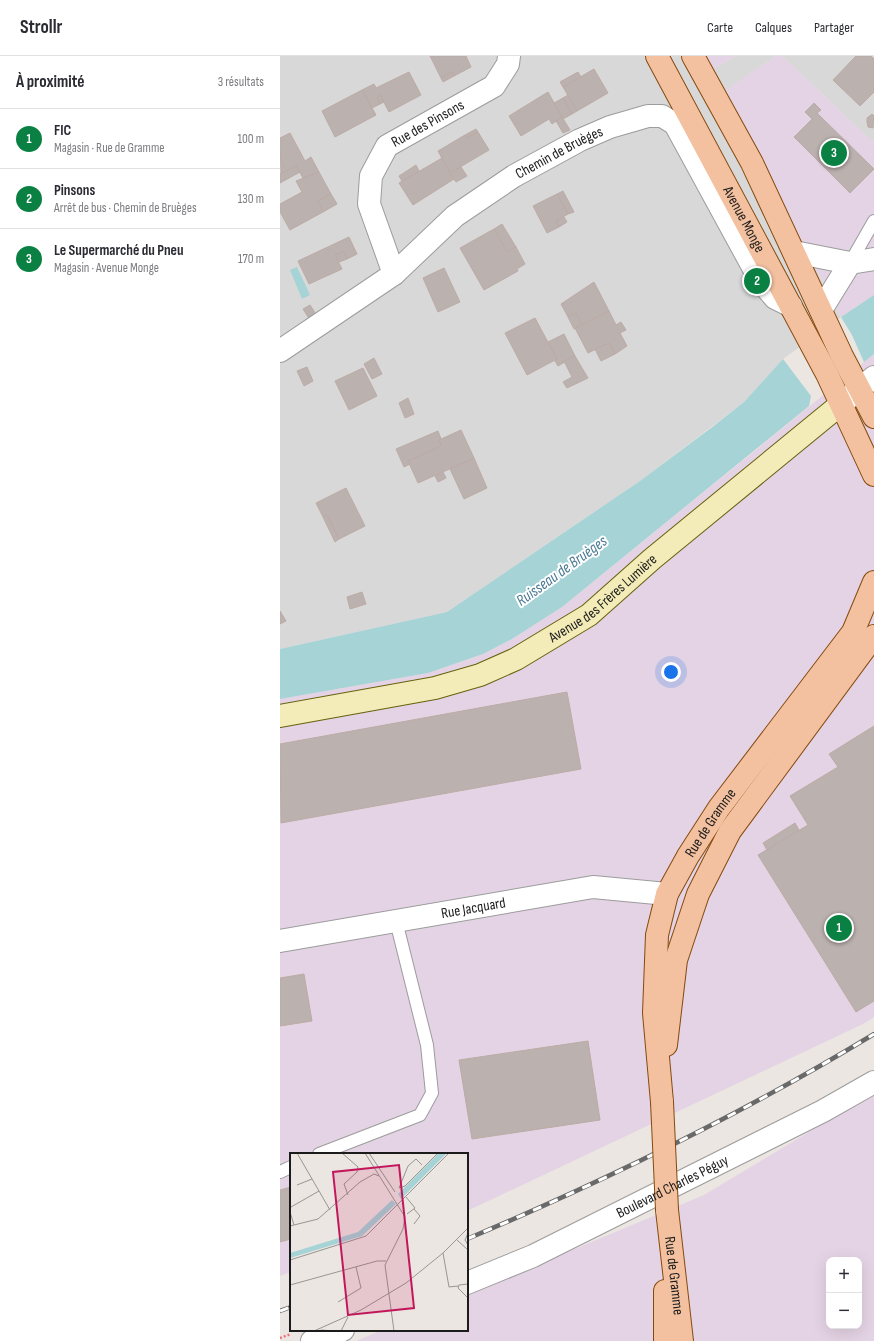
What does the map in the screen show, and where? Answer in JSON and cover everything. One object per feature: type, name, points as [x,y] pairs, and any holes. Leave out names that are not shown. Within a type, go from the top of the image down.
[{"type":"main road","name":"Avenue Monge","points":[[658,56],[791,306],[841,404]]},
{"type":"main road","name":"Avenue Monge","points":[[693,56],[752,163],[821,310],[867,383]]},
{"type":"main road","points":[[867,383],[874,417]]},
{"type":"main road","points":[[841,404],[874,475]]},
{"type":"main road","name":"Rue de Gramme","points":[[682,1341],[667,1210],[662,1102],[654,1013],[657,935],[667,894],[688,856],[720,808],[853,632],[874,582]]},
{"type":"main road","name":"Rue de Gramme","points":[[662,1102],[676,960],[698,894],[730,831],[874,636]]},
{"type":"main road","name":"Rue de Gramme","points":[[664,1337],[667,1210]]},
{"type":"street","name":"Rue des Pinsons","points":[[394,274],[369,204],[371,176],[374,170],[387,146],[494,86],[508,64],[509,56]]},
{"type":"street","name":"Chemin de Bruèges","points":[[280,351],[394,274],[455,216],[514,176],[580,140],[610,127],[648,116],[662,116],[675,124],[760,280],[775,298],[791,306]]},
{"type":"street","points":[[794,252],[850,263],[874,259]]},
{"type":"street","points":[[821,310],[850,263]]},
{"type":"street","name":"Avenue des Frères Lumière","points":[[280,716],[435,688],[480,675],[516,659],[588,615],[652,559],[867,383]]},
{"type":"street","name":"Rue Jacquard","points":[[280,941],[593,887],[667,894]]},
{"type":"street","name":"Boulevard Charles Péguy","points":[[468,1283],[533,1256],[823,1111],[874,1082]]},
{"type":"street","points":[[312,1341],[340,1331]]},
{"type":"lane","points":[[850,263],[874,221]]},
{"type":"lane","points":[[322,1153],[420,1115],[432,1093],[427,1045],[396,921]]},
{"type":"lane","points":[[280,1172],[290,1167]]},
{"type":"shaded area","points":[[280,56],[706,56],[713,69],[736,56],[776,56],[724,92],[841,317],[783,359],[744,402],[640,481],[447,612],[280,649]]},
{"type":"shaded area","points":[[706,56],[736,56],[713,69]]},
{"type":"shaded area","points":[[776,56],[782,56],[874,143],[874,295],[841,317],[724,91]]},
{"type":"shaded area","points":[[782,56],[874,56],[874,143]]},
{"type":"shaded area","points":[[874,354],[874,1017],[865,1023],[468,1211],[468,1153],[290,1153],[290,1272],[280,1276],[280,699],[428,673],[483,654],[512,639],[562,607]]},
{"type":"shaded area","points":[[874,1093],[874,1341],[356,1341],[380,1331],[468,1331],[468,1294],[704,1195]]},
{"type":"water","points":[[297,267],[310,295],[302,299],[290,270]]},
{"type":"water","points":[[874,295],[874,354],[864,362],[852,335],[841,317]]},
{"type":"water","name":"Ruisseau de Bruèges","points":[[783,359],[811,396],[809,406],[562,607],[512,639],[483,654],[428,673],[280,699],[280,649],[447,612],[640,481],[711,428],[744,402]]},
{"type":"building","points":[[430,56],[466,56],[471,67],[454,76],[452,72],[441,78]]},
{"type":"building","points":[[856,56],[871,56],[874,59],[874,92],[860,106],[833,80]]},
{"type":"building","points":[[594,69],[608,93],[577,111],[563,87]]},
{"type":"building","points":[[409,72],[421,95],[389,112],[380,95],[377,97],[380,104],[372,108],[362,90],[374,84],[376,88]]},
{"type":"building","points":[[452,72],[454,76],[443,82],[441,78]]},
{"type":"building","points":[[578,72],[581,77],[563,87],[560,82]]},
{"type":"building","points":[[362,90],[376,115],[335,137],[322,111]]},
{"type":"building","points":[[548,92],[562,117],[552,124],[549,119],[521,136],[509,116]]},
{"type":"building","points":[[380,95],[384,102],[380,104],[377,97]]},
{"type":"building","points":[[568,95],[577,111],[572,114],[563,98]]},
{"type":"building","points":[[563,98],[572,114],[563,119],[554,103]]},
{"type":"building","points":[[814,103],[821,110],[817,113],[874,169],[850,193],[794,137],[812,119],[805,112]]},
{"type":"building","points":[[872,114],[874,116],[873,128],[868,127],[867,122],[867,118]]},
{"type":"building","points":[[562,117],[570,130],[563,133],[556,121]]},
{"type":"building","points":[[476,129],[478,132],[466,138],[465,135]]},
{"type":"building","points":[[478,132],[489,150],[450,173],[438,151],[465,135],[466,138]]},
{"type":"building","points":[[290,133],[305,161],[311,157],[319,172],[303,178],[296,166],[281,174],[280,138]]},
{"type":"building","points":[[442,158],[454,179],[413,205],[399,183]]},
{"type":"building","points":[[416,165],[419,171],[402,181],[399,176]]},
{"type":"building","points":[[296,166],[300,172],[280,183],[280,174]]},
{"type":"building","points":[[461,167],[467,176],[456,182],[450,173]]},
{"type":"building","points":[[319,172],[331,194],[318,201],[323,212],[290,230],[280,212],[280,204],[302,192],[296,181]]},
{"type":"building","points":[[563,191],[574,212],[568,214],[557,194]]},
{"type":"building","points":[[331,194],[337,204],[323,212],[318,201]]},
{"type":"building","points":[[557,194],[568,214],[556,221],[559,227],[547,233],[533,206]]},
{"type":"building","points":[[564,217],[567,222],[559,227],[556,221]]},
{"type":"building","points":[[502,224],[516,247],[507,252],[494,229]]},
{"type":"building","points":[[494,229],[507,252],[516,247],[525,264],[517,269],[518,271],[484,290],[460,248]]},
{"type":"building","points":[[349,237],[357,254],[347,259],[343,251],[335,255],[342,269],[309,284],[298,261]]},
{"type":"building","points":[[343,251],[347,259],[339,262],[335,255]]},
{"type":"building","points":[[444,268],[460,302],[438,312],[423,278]]},
{"type":"building","points":[[594,282],[609,311],[582,325],[576,313],[568,317],[561,304]]},
{"type":"building","points":[[310,305],[317,316],[310,320],[303,309]]},
{"type":"building","points":[[609,311],[616,325],[621,322],[626,330],[620,333],[627,346],[615,354],[609,343],[588,353],[575,328]]},
{"type":"building","points":[[576,313],[582,325],[574,329],[568,317]]},
{"type":"building","points":[[535,318],[557,359],[527,375],[505,333]]},
{"type":"building","points":[[564,334],[575,356],[558,366],[555,361],[557,359],[548,342]]},
{"type":"building","points":[[609,343],[615,354],[601,361],[595,349]]},
{"type":"building","points":[[575,356],[588,378],[567,388],[563,382],[572,377],[564,361]]},
{"type":"building","points":[[374,358],[382,374],[372,379],[364,364]]},
{"type":"building","points":[[307,367],[313,381],[304,386],[297,371]]},
{"type":"building","points":[[363,368],[377,396],[349,410],[335,381]]},
{"type":"building","points":[[408,398],[414,414],[405,418],[399,403]]},
{"type":"building","points":[[461,430],[474,458],[418,483],[408,461],[441,446],[439,440]]},
{"type":"building","points":[[438,431],[441,439],[439,440],[441,446],[408,461],[410,464],[404,467],[396,449]]},
{"type":"building","points":[[474,458],[487,488],[464,499],[450,469]]},
{"type":"building","points":[[443,472],[446,478],[438,482],[435,476]]},
{"type":"building","points":[[346,488],[365,526],[339,539],[327,515],[323,517],[316,503]]},
{"type":"building","points":[[327,515],[339,539],[335,542],[323,517]]},
{"type":"building","points":[[362,592],[366,604],[350,609],[347,597]]},
{"type":"building","points":[[280,611],[286,621],[280,624]]},
{"type":"building","points":[[567,692],[581,769],[281,823],[280,744]]},
{"type":"building","points":[[874,726],[874,1001],[856,1012],[758,855],[808,825],[790,796],[838,767],[829,754]]},
{"type":"building","points":[[795,823],[799,830],[767,850],[763,843]]},
{"type":"building","points":[[304,974],[312,1021],[280,1026],[280,978]]},
{"type":"building","points":[[588,1041],[600,1120],[472,1139],[459,1060]]},
{"type":"building","points":[[290,1187],[290,1239],[280,1242],[280,1190]]},
{"type":"railway","points":[[468,1239],[571,1193],[674,1144],[775,1091],[874,1034]]},
{"type":"railway","points":[[280,1311],[290,1307]]},
{"type":"place","name":"Le Supermarché du Pneu","points":[[834,153]]},
{"type":"place","name":"Pinsons","points":[[757,281]]},
{"type":"place","name":"FIC","points":[[839,928]]}]
